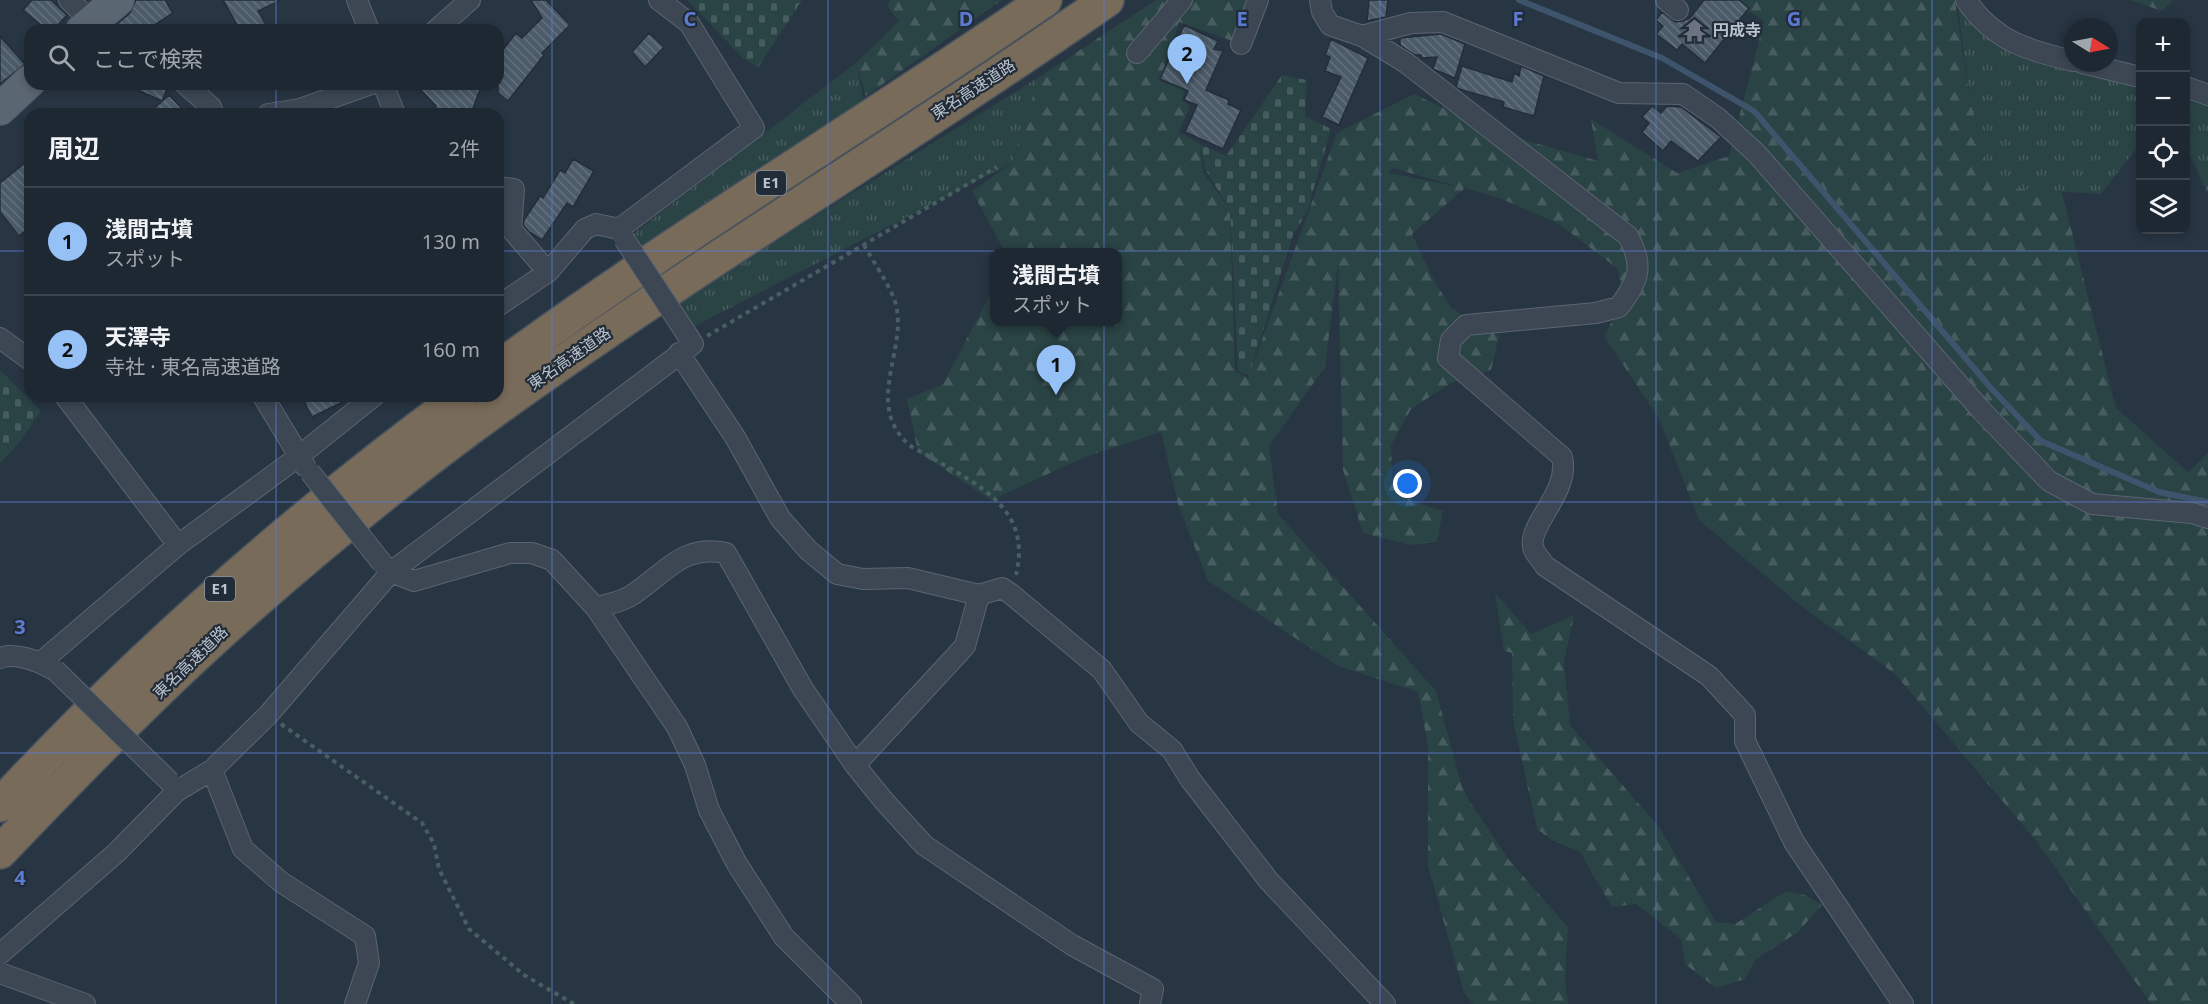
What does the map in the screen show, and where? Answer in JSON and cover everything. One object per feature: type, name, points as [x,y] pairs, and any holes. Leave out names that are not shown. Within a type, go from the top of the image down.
[{"type":"highway","name":"東名高速道路","points":[[504,364],[697,231],[896,102],[1045,0]]},
{"type":"highway","name":"東名高速道路","points":[[0,852],[88,760],[224,630],[430,459],[531,383],[1097,7]]},
{"type":"highway","name":"東名高速道路","points":[[0,805],[72,727],[221,587],[346,484],[452,402]]},
{"type":"main road","points":[[81,17],[118,0]]},
{"type":"main road","points":[[0,109],[24,87]]},
{"type":"street","points":[[357,0],[367,24]]},
{"type":"street","points":[[443,24],[470,0]]},
{"type":"street","points":[[622,234],[754,128],[689,24],[659,0]]},
{"type":"street","points":[[1137,53],[1182,0]]},
{"type":"street","points":[[1241,44],[1258,0]]},
{"type":"street","points":[[1320,0],[1322,12],[1330,26],[1362,36],[1432,82],[1628,236],[1636,252],[1638,276],[1618,307],[1596,313],[1466,325],[1451,340],[1448,358],[1562,457],[1565,470],[1552,505],[1534,531],[1533,549],[1545,566],[1710,676],[1733,699],[1744,715],[1745,741],[1794,842],[1903,1004]]},
{"type":"street","points":[[1966,0],[1978,18],[2003,37],[2026,50],[2064,59]]},
{"type":"street","points":[[1362,36],[1411,23],[1443,22],[1619,93],[1683,94],[1718,118],[1757,153],[1982,411],[2049,481],[2092,504],[2192,513],[2208,518]]},
{"type":"street","points":[[2118,72],[2136,76]]},
{"type":"street","points":[[2190,88],[2208,95]]},
{"type":"street","points":[[191,90],[211,108]]},
{"type":"street","points":[[303,108],[354,90]]},
{"type":"street","points":[[385,90],[393,108]]},
{"type":"street","points":[[504,188],[514,189],[511,229],[548,272]]},
{"type":"street","points":[[504,302],[548,272],[585,230],[596,224],[622,234],[686,343],[780,518],[808,550],[837,574],[863,579],[908,578],[979,594],[1002,588],[1011,594],[1102,670],[1139,723],[1172,750],[1190,779],[1269,880],[1385,1004]]},
{"type":"street","points":[[0,338],[24,356]]},
{"type":"street","points":[[0,954],[116,853],[173,786],[212,770],[268,715],[386,568],[686,343]]},
{"type":"street","points":[[70,402],[178,545]]},
{"type":"street","points":[[267,402],[304,464],[386,568],[414,581],[510,553],[532,553],[552,560],[596,608],[677,727],[695,765],[709,810],[737,864],[784,937],[851,1004]]},
{"type":"street","points":[[48,666],[178,545],[304,464],[368,402]]},
{"type":"street","points":[[596,608],[629,597],[689,553],[709,549],[726,553],[803,689],[855,765],[924,845],[1072,945],[1153,989],[1150,1004]]},
{"type":"street","points":[[855,765],[965,646],[979,594]]},
{"type":"street","points":[[0,658],[6,655],[48,666],[173,786]]},
{"type":"street","points":[[212,770],[243,849],[281,882],[365,936],[369,963],[355,1004]]},
{"type":"street","points":[[0,973],[85,1004]]},
{"type":"path","points":[[686,343],[864,245],[997,167]]},
{"type":"path","points":[[864,245],[897,306],[900,330],[887,385],[888,404],[894,424],[905,442],[985,489],[1008,512],[1017,531],[1017,569],[1011,594]]},
{"type":"path","points":[[268,715],[422,822],[434,844],[439,869],[469,928],[524,975],[574,1004]]},
{"type":"green space","points":[[687,0],[802,0],[758,68],[743,58]]},
{"type":"green space","points":[[890,0],[1002,0],[866,96],[856,63],[899,21],[887,6]]},
{"type":"green space","points":[[1156,0],[1258,0],[1241,44],[1179,22],[1160,81],[1185,90],[1182,100],[1190,106],[1179,132],[1200,144],[1203,172],[1230,210],[1235,371],[1248,378],[1337,133],[1414,94],[1490,130],[1598,161],[1591,119],[1677,173],[1729,156],[1764,21],[1731,0],[1955,0],[1970,100],[1993,187],[2062,192],[2116,408],[2188,472],[2208,453],[2208,1004],[2151,1004],[2037,842],[1895,674],[1800,605],[1699,520],[1659,419],[1604,336],[1623,301],[1618,269],[1559,224],[1502,199],[1465,188],[1412,234],[1431,275],[1451,308],[1499,336],[1491,370],[1451,383],[1411,409],[1391,445],[1392,478],[1412,501],[1443,511],[1437,542],[1409,545],[1363,533],[1343,470],[1338,264],[1325,367],[1269,446],[1278,514],[1436,691],[1462,787],[1470,802],[1509,860],[1568,927],[1565,979],[1568,1004],[1473,1004],[1464,993],[1428,866],[1428,746],[1418,692],[1338,666],[1208,581],[1178,504],[1161,432],[1085,457],[991,500],[918,452],[907,399],[943,384],[990,295],[990,326],[1122,326],[1122,248],[1003,248],[972,191],[1012,163],[1039,77]],"holes":[[[1392,168],[1454,186],[1389,173]]]},
{"type":"green space","points":[[1957,0],[2023,52],[2064,61],[2064,72],[2110,72],[2136,78],[2136,149],[2101,194],[1993,188],[1970,100]]},
{"type":"green space","points":[[2130,0],[2173,0],[2162,11]]},
{"type":"green space","points":[[856,63],[864,100],[644,256],[633,234]]},
{"type":"green space","points":[[1282,75],[1307,80],[1305,116],[1331,129],[1307,212],[1293,235],[1249,376],[1238,371],[1230,210],[1205,169],[1200,144],[1226,156]]},
{"type":"green space","points":[[1039,77],[1012,163],[695,326],[677,302]]},
{"type":"green space","points":[[2190,91],[2208,97],[2208,194],[2190,156]]},
{"type":"green space","points":[[0,370],[24,394],[24,402],[32,402],[41,411],[19,443],[0,463]]},
{"type":"green space","points":[[1495,593],[1531,634],[1574,615],[1564,662],[1570,725],[1659,827],[1716,922],[1735,924],[1786,891],[1805,895],[1822,905],[1798,932],[1756,959],[1745,979],[1716,988],[1685,964],[1681,939],[1636,904],[1612,907],[1580,852],[1552,840],[1537,829],[1513,720],[1512,653],[1504,651]]},
{"type":"building","points":[[32,0],[51,0],[67,15],[59,24],[40,24],[23,10]]},
{"type":"building","points":[[136,0],[165,0],[173,13],[156,24],[117,24],[130,13]]},
{"type":"building","points":[[223,0],[281,0],[258,11],[266,24],[237,24]]},
{"type":"building","points":[[531,0],[546,0],[570,25],[542,53],[544,55],[508,101],[498,93],[498,90],[504,90],[504,48],[516,33],[522,38],[542,18]]},
{"type":"building","points":[[1369,0],[1388,0],[1386,17],[1367,21]]},
{"type":"building","name":"円成寺","points":[[1704,0],[1739,0],[1749,8],[1705,63],[1682,44],[1677,50],[1656,34],[1663,26],[1656,20],[1662,12],[1675,22],[1683,21],[1690,18]]},
{"type":"building","points":[[1184,25],[1218,41],[1214,49],[1223,51],[1206,90],[1229,100],[1228,104],[1241,110],[1223,149],[1185,132],[1197,105],[1184,100],[1188,91],[1160,79]]},
{"type":"building","points":[[649,33],[664,47],[645,67],[632,52]]},
{"type":"building","points":[[1441,34],[1465,44],[1455,78],[1433,69],[1437,57],[1422,58],[1421,55],[1415,55],[1400,45],[1400,38]]},
{"type":"building","points":[[0,36],[24,65],[0,84]]},
{"type":"building","points":[[1331,39],[1368,58],[1339,125],[1322,117],[1341,77],[1325,71],[1330,57],[1325,55]]},
{"type":"building","points":[[1462,66],[1512,82],[1514,73],[1519,76],[1521,66],[1544,76],[1534,116],[1503,107],[1504,102],[1456,87]]},
{"type":"building","points":[[137,90],[167,90],[162,101]]},
{"type":"building","points":[[421,90],[480,90],[473,108],[435,108],[436,106]]},
{"type":"building","points":[[169,95],[181,108],[155,108]]},
{"type":"building","points":[[1652,106],[1661,113],[1667,106],[1681,107],[1721,137],[1698,161],[1671,141],[1663,151],[1642,132],[1649,123],[1642,117]]},
{"type":"building","points":[[573,159],[594,171],[573,207],[567,203],[542,240],[529,232],[523,225],[524,220],[540,196],[543,198],[560,170],[565,173]]},
{"type":"building","points":[[24,164],[24,232],[19,236],[0,212],[0,183]]},
{"type":"building","points":[[304,402],[343,402],[312,417]]},
{"type":"waterway","points":[[1519,0],[1662,58],[1754,111],[1991,388],[2041,441],[2159,492],[2208,502]]},
{"type":"place","name":"円成寺","points":[[1695,30]]},
{"type":"place","name":"天澤寺","points":[[1187,84]]},
{"type":"place","name":"浅間古墳","points":[[1056,395]]}]
